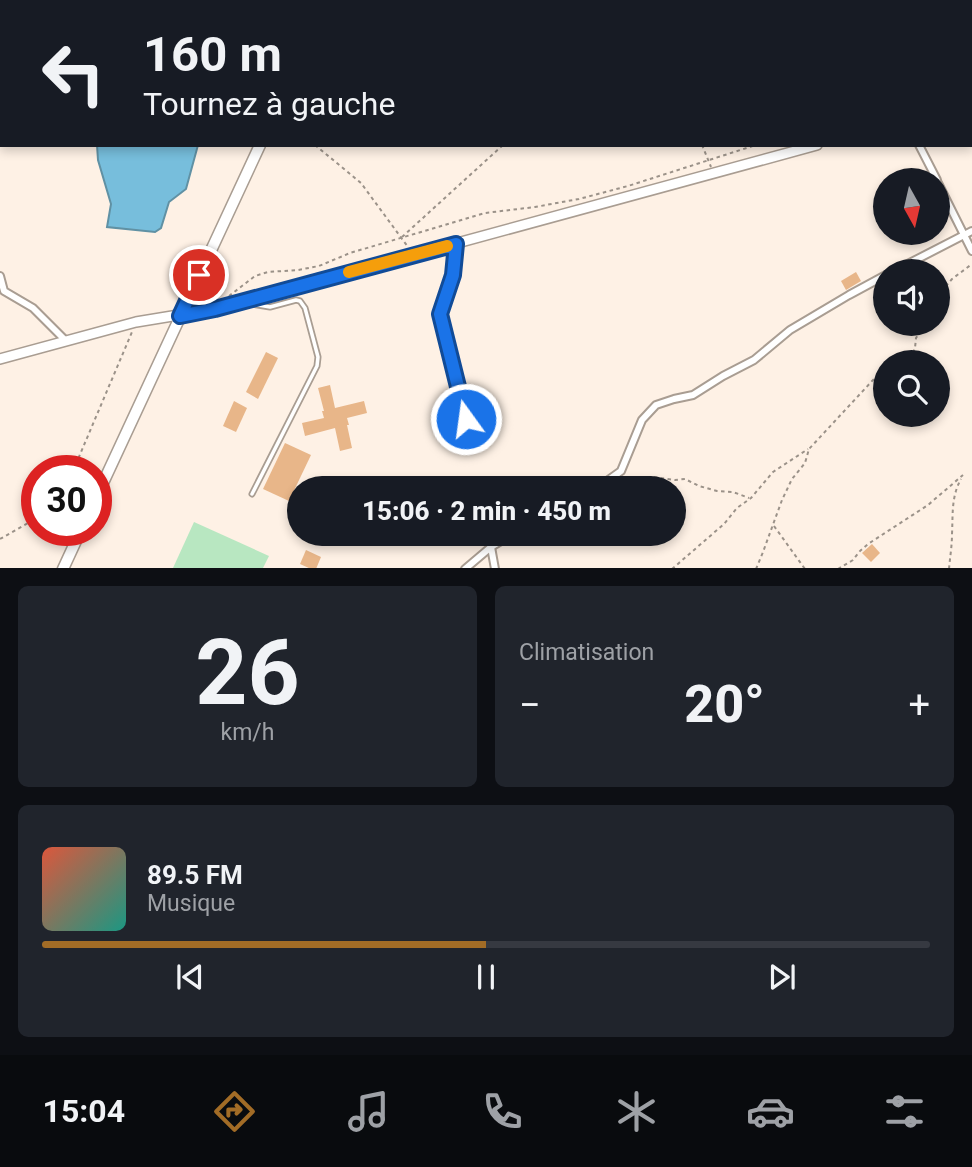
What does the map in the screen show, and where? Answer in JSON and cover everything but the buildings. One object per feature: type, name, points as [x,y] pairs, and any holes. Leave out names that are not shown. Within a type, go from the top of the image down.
[{"type":"main road","points":[[112,463],[259,147]]},
{"type":"main road","points":[[0,359],[136,322],[215,309],[810,147]]},
{"type":"main road","points":[[63,568],[74,546]]},
{"type":"street","points":[[920,147],[930,168]]},
{"type":"street","points":[[950,207],[972,251]]},
{"type":"street","points":[[917,259],[972,230]]},
{"type":"street","points":[[456,244],[453,275],[440,314],[468,432]]},
{"type":"street","points":[[0,276],[4,291],[33,308],[66,341]]},
{"type":"street","points":[[614,476],[621,471],[642,421],[656,405],[694,395],[754,360],[790,330],[873,282]]},
{"type":"street","points":[[466,568],[491,547],[495,568]]},
{"type":"lane","points":[[240,302],[270,307],[300,301],[305,308],[318,357],[317,366],[252,494]]},
{"type":"path","points":[[316,147],[361,183],[414,255]]},
{"type":"path","points":[[401,238],[501,147]]},
{"type":"path","points":[[703,147],[714,174]]},
{"type":"path","points":[[215,309],[255,276],[268,272],[319,266],[350,253],[485,213],[579,199],[749,147]]},
{"type":"path","points":[[950,281],[972,264]]},
{"type":"path","points":[[81,455],[136,322]]},
{"type":"path","points":[[673,568],[724,524],[773,472],[809,449],[873,378]]},
{"type":"path","points":[[756,568],[787,490],[805,463],[809,449]]},
{"type":"path","points":[[840,568],[853,560],[867,544],[928,505],[963,475],[955,489],[952,508],[949,568]]},
{"type":"path","points":[[686,480],[699,486],[751,498]]},
{"type":"path","points":[[773,525],[804,568]]},
{"type":"path","points":[[0,539],[21,527]]},
{"type":"green space","points":[[194,522],[269,556],[263,568],[173,568]]},
{"type":"water","points":[[97,147],[197,147],[186,189],[169,202],[161,228],[155,232],[107,227],[111,204],[98,160]]},
{"type":"slow traffic","points":[[349,272],[447,246]]},
{"type":"route","points":[[199,275],[180,316],[456,244],[453,275],[440,314],[466,419]]}]
